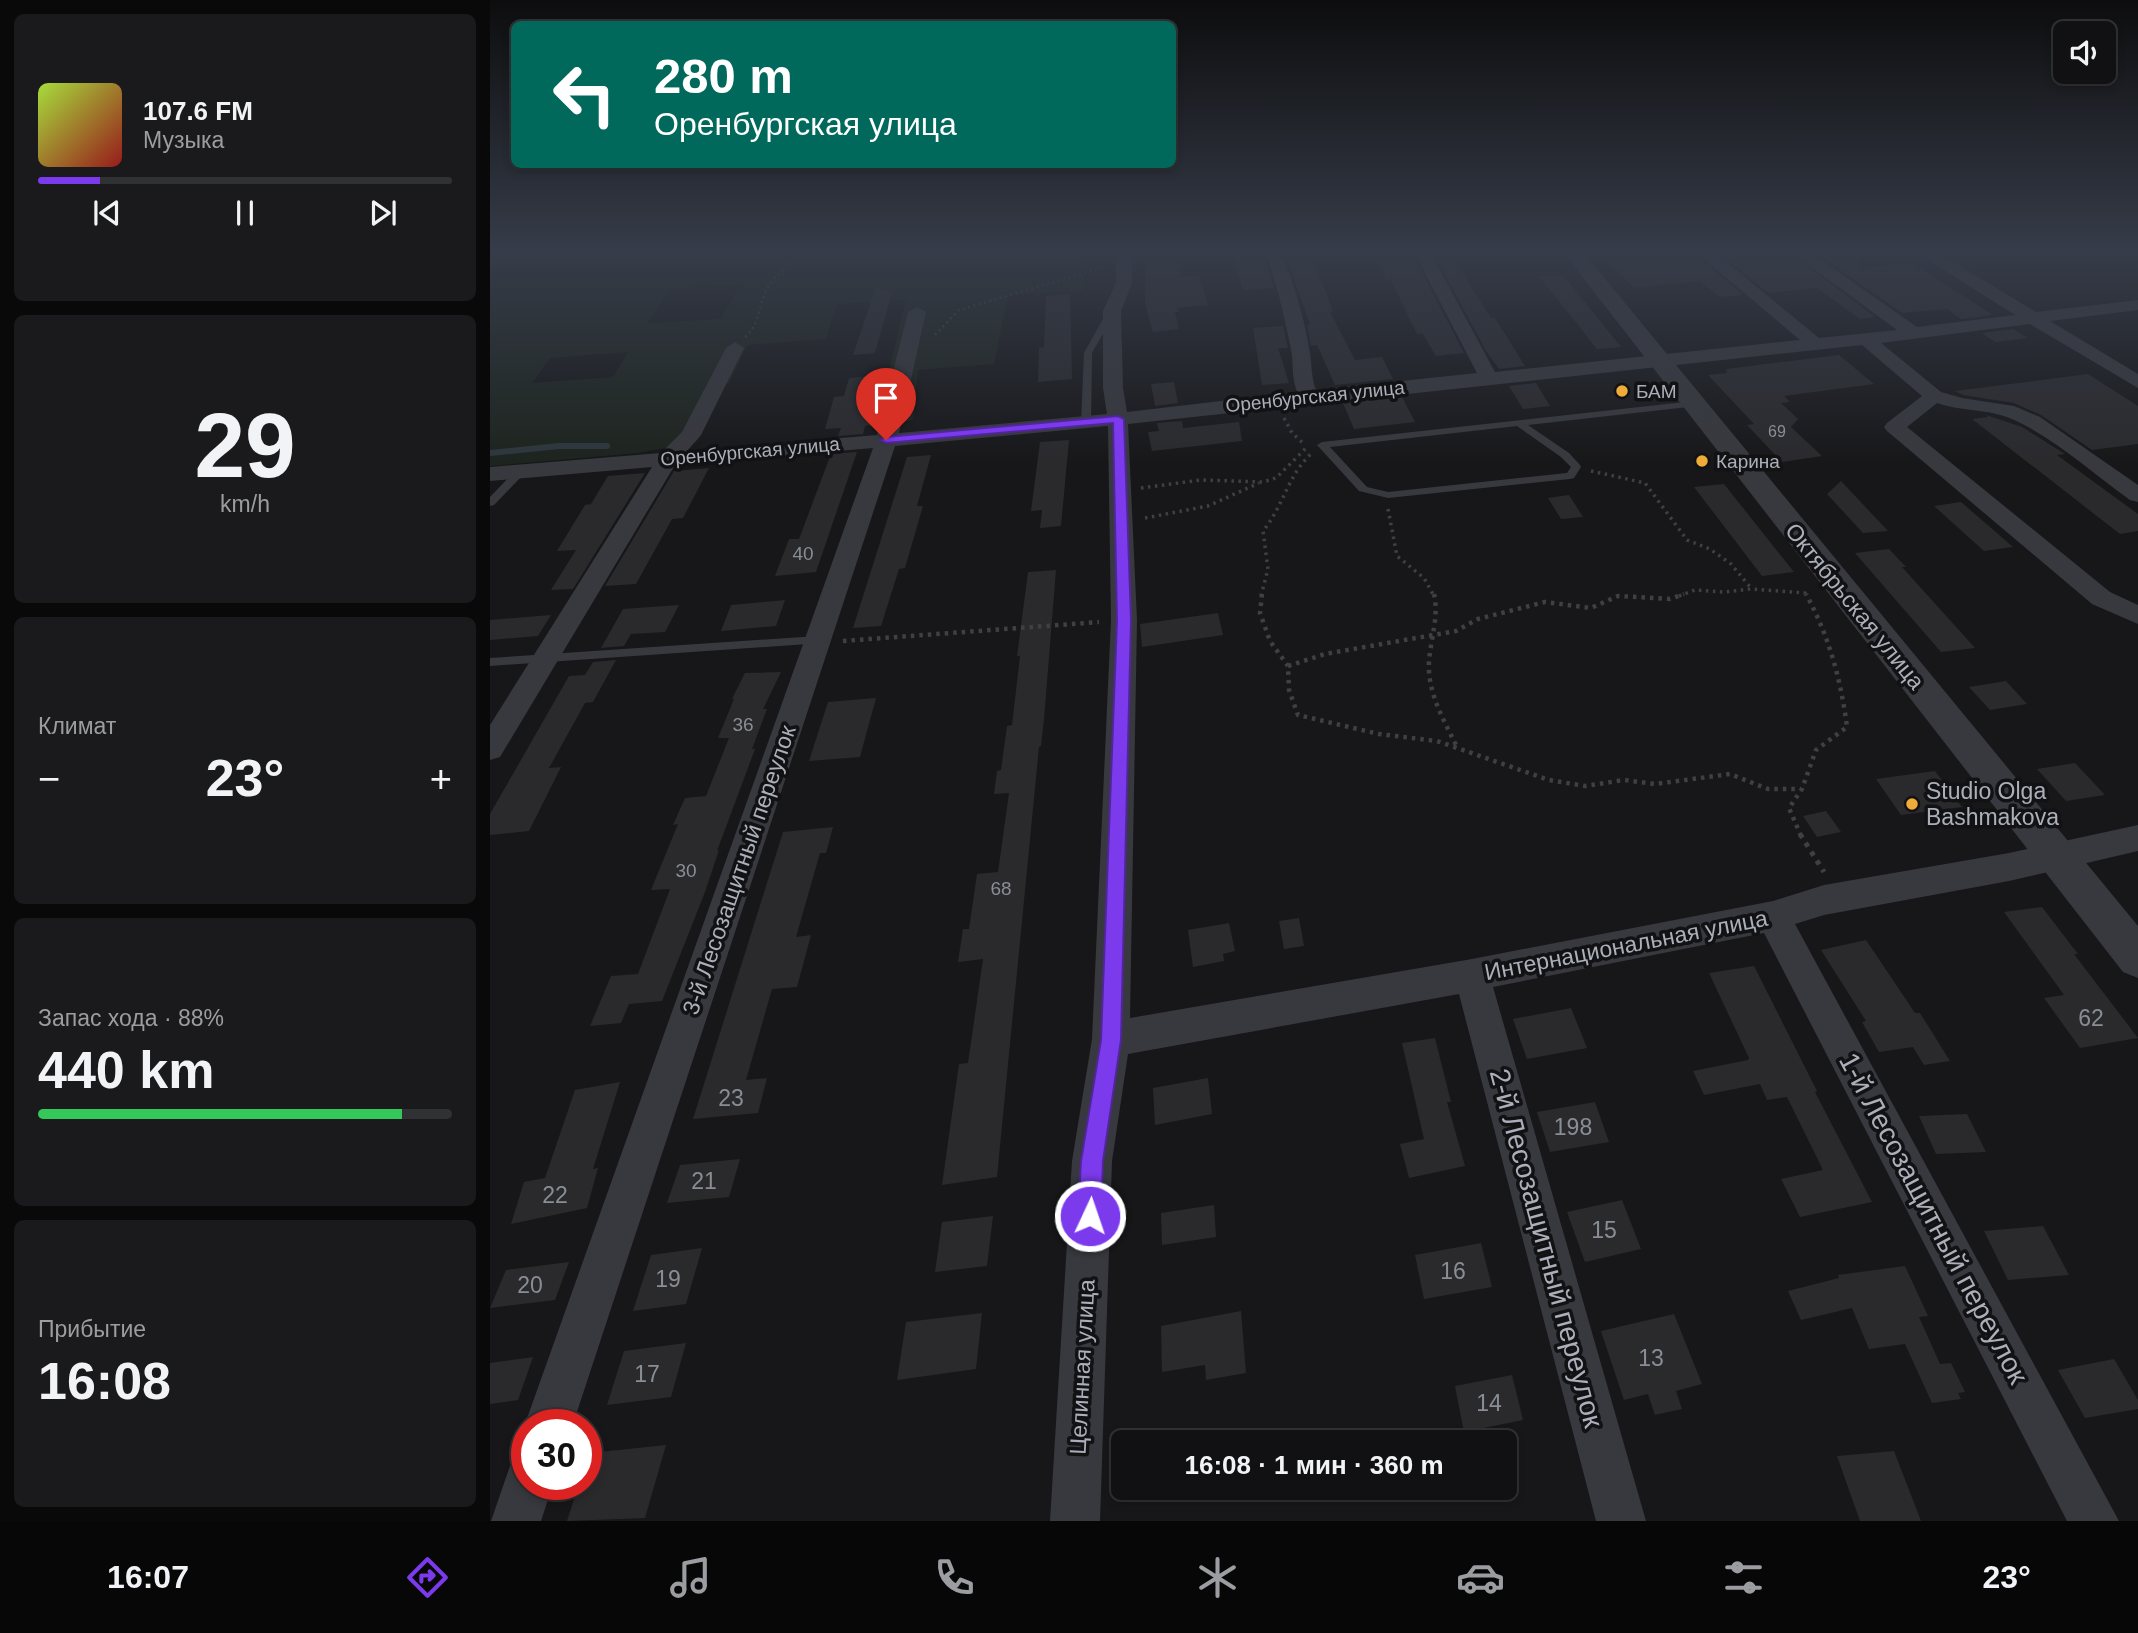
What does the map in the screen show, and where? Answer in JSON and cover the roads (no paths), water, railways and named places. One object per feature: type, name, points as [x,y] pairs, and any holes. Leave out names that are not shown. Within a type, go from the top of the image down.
[{"type":"street","name":"3-й Лесозащитный переулок","points":[[554,1409],[886,440],[915,323]]},
{"type":"street","name":"Целинная улица","points":[[1075,1521],[1092,1161],[1111,1040],[1124,620],[1118,419],[1112,388],[1112,323]]},
{"type":"street","points":[[1294,323],[1301,353],[1301,376],[1310,397]]},
{"type":"street","points":[[1460,323],[1489,378]]},
{"type":"street","name":"Октябрьская улица","points":[[1629,323],[2138,958]]},
{"type":"street","points":[[1789,323],[1815,344]]},
{"type":"street","points":[[1899,323],[1913,333]]},
{"type":"street","name":"Оренбургская улица","points":[[490,474],[1086,423],[1994,323]]},
{"type":"street","points":[[2042,323],[2138,382]]},
{"type":"street","points":[[1866,339],[1934,396],[1959,404],[2007,410],[2033,421],[2138,495]]},
{"type":"street","points":[[490,749],[668,458],[691,435],[735,348]]},
{"type":"street","points":[[1934,396],[1894,427],[2101,598],[2138,615]]},
{"type":"street","name":"Интернациональная улица","points":[[1111,1040],[1472,975],[1773,916],[1824,900],[2056,857],[2138,838]]},
{"type":"street","name":"1-й Лесозащитный переулок","points":[[1773,916],[2094,1521]]},
{"type":"street","name":"2-й Лесозащитный переулок","points":[[1472,975],[1621,1521]]},
{"type":"street","points":[[516,1521],[523,1500]]},
{"type":"lane","points":[[1086,423],[1088,353],[1105,323]]},
{"type":"lane","points":[[1520,424],[1565,455],[1576,467],[1570,476],[1388,495],[1363,489],[1322,445],[1694,404]]},
{"type":"lane","points":[[490,503],[520,472]]},
{"type":"lane","points":[[490,662],[818,640]]},
{"type":"waterway","points":[[490,453],[559,446],[607,446]]},
{"type":"place","name":"БАМ","points":[[1622,391]]},
{"type":"place","name":"Карина","points":[[1702,461]]},
{"type":"place","name":"Studio Olga Bashmakova","points":[[1912,804]]}]
